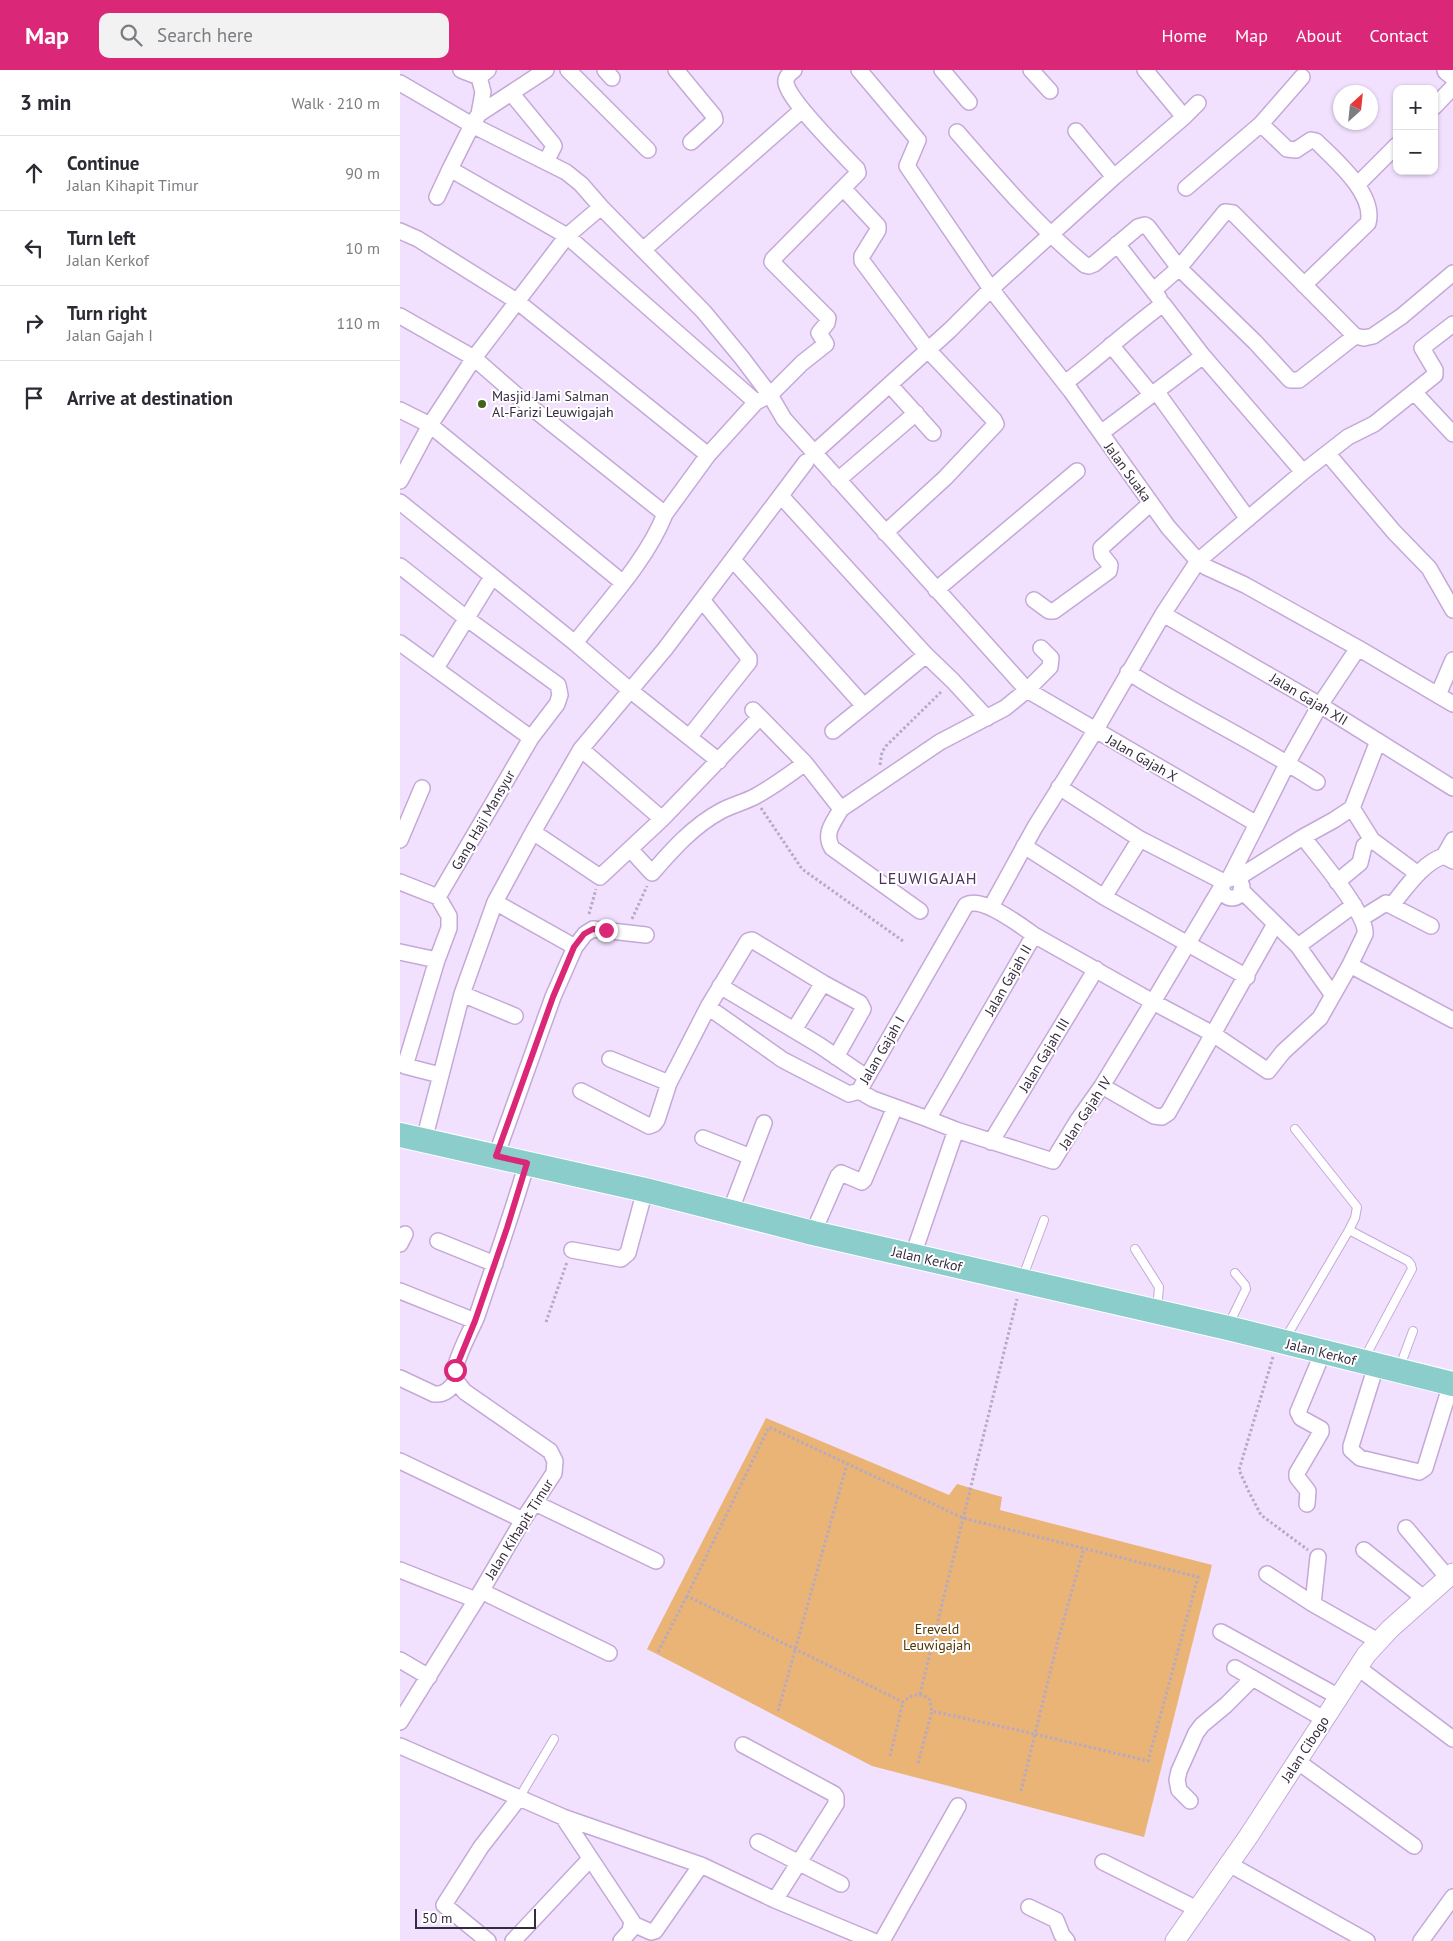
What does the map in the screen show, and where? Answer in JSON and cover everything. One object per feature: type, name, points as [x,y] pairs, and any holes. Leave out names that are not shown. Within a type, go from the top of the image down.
[{"type":"main road","points":[[1448,70],[1453,74]]},
{"type":"main road","name":"Jalan Kerkof","points":[[400,1135],[645,1190],[812,1232],[1228,1328],[1452,1384]]},
{"type":"street","points":[[437,196],[476,119],[483,92],[483,74],[461,70]]},
{"type":"street","points":[[476,119],[546,70]]},
{"type":"street","points":[[568,70],[648,150]]},
{"type":"street","points":[[676,70],[714,116],[715,120],[691,142]]},
{"type":"street","points":[[575,643],[652,542],[665,514],[708,455],[756,402],[770,395],[802,363],[825,345],[826,341],[819,333],[828,318],[773,264],[773,259],[858,173],[802,110],[786,84],[787,78],[794,70]]},
{"type":"street","name":"Jalan Suaka","points":[[859,70],[918,140],[907,166],[991,289],[1065,384],[1168,527],[1198,561],[1358,648],[1453,704]]},
{"type":"street","points":[[942,70],[969,102]]},
{"type":"street","points":[[1031,70],[1050,91]]},
{"type":"street","points":[[1145,70],[1184,117]]},
{"type":"street","points":[[1186,188],[1261,124],[1302,72]]},
{"type":"street","name":"Jalan Gajah X","points":[[400,83],[476,119],[546,162],[566,172],[580,184],[704,312],[770,395],[810,457],[838,480],[1027,690],[1257,824]]},
{"type":"street","points":[[1438,102],[1453,88]]},
{"type":"street","points":[[512,94],[553,144],[554,146],[546,162]]},
{"type":"street","points":[[424,1140],[462,994],[495,902],[533,832],[582,749],[631,691],[810,457],[928,350],[991,289],[1198,103]]},
{"type":"street","points":[[643,250],[802,110]]},
{"type":"street","points":[[1261,124],[1287,149],[1296,150],[1311,140],[1316,140],[1358,184],[1368,212],[1368,223],[1304,285]]},
{"type":"street","points":[[1076,131],[1114,177]]},
{"type":"street","points":[[957,132],[996,177],[1052,235],[1079,260],[1089,266],[1094,264],[1138,227],[1146,226],[1150,228],[1179,268],[1292,381],[1299,380],[1355,336]]},
{"type":"street","points":[[1358,184],[1393,149]]},
{"type":"street","points":[[450,170],[567,236],[756,402]]},
{"type":"street","points":[[842,188],[878,226],[878,230],[862,256],[862,261],[928,350],[996,424],[945,478],[885,533]]},
{"type":"street","points":[[400,481],[430,425],[474,358],[567,236],[601,207]]},
{"type":"street","points":[[1154,290],[1179,268],[1225,212],[1233,213],[1355,336],[1364,338],[1373,336],[1402,316],[1453,273]]},
{"type":"street","points":[[400,231],[418,240],[518,302],[708,455]]},
{"type":"street","points":[[1117,244],[1203,356],[1304,472]]},
{"type":"street","points":[[1065,384],[1163,304]]},
{"type":"street","points":[[400,316],[474,358],[521,400],[665,514]]},
{"type":"street","points":[[1034,934],[991,907],[1024,846],[1095,731],[1128,672],[1198,561],[1304,472],[1348,438],[1374,424],[1435,375],[1436,372],[1422,348],[1453,324]]},
{"type":"street","points":[[1111,345],[1154,393],[1248,519]]},
{"type":"street","points":[[1101,433],[1203,356]]},
{"type":"street","points":[[890,385],[933,433]]},
{"type":"street","points":[[1414,392],[1453,434]]},
{"type":"street","points":[[400,410],[430,425],[622,582]]},
{"type":"street","points":[[838,480],[916,414]]},
{"type":"street","points":[[1328,454],[1394,532],[1429,568],[1453,610]]},
{"type":"street","points":[[936,590],[1077,471]]},
{"type":"street","points":[[782,496],[926,655],[953,680],[987,718]]},
{"type":"street","points":[[400,502],[719,761]]},
{"type":"street","points":[[1034,600],[1049,611],[1054,610],[1109,572],[1110,565],[1102,555],[1102,548],[1151,503]]},
{"type":"street","points":[[733,560],[864,706]]},
{"type":"street","points":[[400,566],[466,618]]},
{"type":"street","points":[[436,668],[492,577]]},
{"type":"street","points":[[690,736],[749,662],[749,658],[702,600]]},
{"type":"street","name":"Jalan Gajah XII","points":[[1163,614],[1320,705],[1453,788]]},
{"type":"street","name":"Gang Haji Mansyur","points":[[438,897],[531,738],[557,704],[560,695],[558,685],[466,618]]},
{"type":"street","points":[[400,643],[531,738]]},
{"type":"street","points":[[920,911],[832,848],[828,841],[828,834],[841,809],[940,742],[1005,708],[1027,690],[1052,663],[1051,658],[1041,648]]},
{"type":"street","points":[[1153,1002],[1186,944],[1230,883],[1288,762],[1320,705],[1358,648]]},
{"type":"street","points":[[834,731],[926,655]]},
{"type":"street","points":[[1438,695],[1453,660]]},
{"type":"street","points":[[1128,672],[1157,691],[1288,762],[1317,782]]},
{"type":"street","points":[[533,832],[600,877],[662,819],[719,761],[757,714],[805,763],[841,809]]},
{"type":"street","points":[[1230,883],[1352,808],[1378,741]]},
{"type":"street","points":[[582,749],[662,819]]},
{"type":"street","points":[[630,849],[652,873],[679,842],[706,821],[721,811],[772,787],[805,763]]},
{"type":"street","points":[[400,840],[422,788]]},
{"type":"street","points":[[1059,788],[1140,839],[1230,883],[1298,946],[1332,994],[1350,965],[1365,934],[1365,930],[1358,912],[1303,837]]},
{"type":"street","points":[[1352,808],[1372,840],[1418,874]]},
{"type":"street","points":[[1104,897],[1140,839]]},
{"type":"street","points":[[1337,882],[1360,863],[1362,848],[1372,840]]},
{"type":"street","points":[[1392,905],[1418,874],[1437,859],[1448,858],[1453,840]]},
{"type":"street","points":[[1024,846],[1104,897],[1247,977]]},
{"type":"street","points":[[400,882],[438,897],[449,916],[449,928],[402,1065],[440,1075]]},
{"type":"street","points":[[495,902],[574,947]]},
{"type":"street","name":"Jalan Gajah I","points":[[708,1007],[783,1060],[818,1080],[849,1094],[859,1090],[966,905],[971,903],[991,907]]},
{"type":"street","points":[[1298,946],[1358,912],[1384,903],[1392,905],[1431,926]]},
{"type":"street","points":[[1102,1086],[1154,1116],[1162,1117],[1168,1113],[1247,977],[1274,924]]},
{"type":"street","points":[[496,1156],[553,997],[574,947],[584,934],[593,929],[646,934]]},
{"type":"street","name":"Jalan Gajah II","points":[[928,1119],[1034,934],[1213,1034],[1268,1070],[1283,1052],[1320,1018],[1332,994]]},
{"type":"street","points":[[581,1091],[649,1126],[654,1124],[669,1083],[708,1007],[748,941],[752,940],[823,984],[860,1003],[863,1009],[836,1057]]},
{"type":"street","points":[[400,952],[437,960]]},
{"type":"street","points":[[1350,965],[1453,1020]]},
{"type":"street","name":"Jalan Gajah III","points":[[991,1142],[1096,969]]},
{"type":"street","points":[[794,1030],[823,984]]},
{"type":"street","points":[[720,986],[794,1030],[866,1077]]},
{"type":"street","points":[[462,994],[515,1016]]},
{"type":"street","name":"Jalan Gajah IV","points":[[956,1130],[1053,1161],[1102,1086],[1153,1002]]},
{"type":"street","points":[[610,1059],[669,1083]]},
{"type":"street","points":[[859,1090],[873,1099],[956,1130],[913,1255]]},
{"type":"street","points":[[812,1232],[838,1176],[842,1173],[862,1182],[864,1180],[894,1107]]},
{"type":"street","points":[[730,1212],[764,1123]]},
{"type":"street","points":[[703,1138],[751,1157]]},
{"type":"street","points":[[400,1378],[440,1395],[449,1390],[456,1381],[455,1370],[495,1264],[527,1163]]},
{"type":"street","points":[[572,1250],[621,1260],[624,1258],[628,1253],[645,1190]]},
{"type":"street","points":[[438,1241],[495,1264]]},
{"type":"street","points":[[400,1290],[475,1321]]},
{"type":"street","points":[[1307,1504],[1308,1491],[1296,1473],[1321,1429],[1301,1418],[1298,1412],[1323,1352]]},
{"type":"street","points":[[1369,1364],[1351,1446],[1351,1450],[1360,1458],[1419,1472],[1425,1468],[1452,1384]]},
{"type":"street","name":"Jalan Kihapit Timur","points":[[400,1722],[479,1596],[523,1520],[554,1473],[555,1466],[550,1451],[466,1392],[456,1381]]},
{"type":"street","points":[[400,1461],[523,1520]]},
{"type":"street","points":[[535,1503],[656,1561]]},
{"type":"street","points":[[1406,1528],[1451,1576]]},
{"type":"street","points":[[1364,1550],[1425,1599]]},
{"type":"street","points":[[1313,1604],[1318,1558]]},
{"type":"street","points":[[400,1570],[479,1596],[609,1653]]},
{"type":"street","points":[[1267,1574],[1313,1604],[1378,1642]]},
{"type":"street","name":"Jalan Cibogo","points":[[1175,1941],[1230,1864],[1339,1697],[1356,1667],[1378,1642],[1451,1576]]},
{"type":"street","points":[[1221,1632],[1339,1697]]},
{"type":"street","points":[[400,1660],[428,1677]]},
{"type":"street","points":[[1356,1667],[1453,1739]]},
{"type":"street","points":[[1235,1668],[1324,1719]]},
{"type":"street","points":[[1190,1801],[1179,1790],[1177,1780],[1179,1771],[1196,1733],[1202,1725],[1226,1705],[1253,1678]]},
{"type":"street","points":[[743,1745],[834,1794],[836,1797],[836,1804],[775,1900]]},
{"type":"street","points":[[400,1746],[563,1817],[701,1865],[864,1939]]},
{"type":"street","points":[[1296,1761],[1414,1846]]},
{"type":"street","points":[[488,1941],[444,1905],[481,1848],[519,1798]]},
{"type":"street","points":[[882,1941],[958,1806]]},
{"type":"street","points":[[563,1817],[630,1917],[632,1924],[630,1931],[621,1941]]},
{"type":"street","points":[[758,1842],[841,1884]]},
{"type":"street","points":[[513,1941],[590,1859]]},
{"type":"street","points":[[1104,1862],[1197,1910]]},
{"type":"street","points":[[1230,1864],[1367,1941]]},
{"type":"street","points":[[632,1924],[651,1932],[656,1931],[701,1865]]},
{"type":"street","points":[[1421,1941],[1453,1897]]},
{"type":"street","points":[[1029,1906],[1056,1920],[1062,1935],[1067,1941]]},
{"type":"lane","points":[[1281,1342],[1349,1230],[1355,1218],[1357,1207],[1295,1129]]},
{"type":"lane","points":[[1022,1280],[1044,1220]]},
{"type":"lane","points":[[1349,1230],[1408,1261],[1412,1269],[1369,1364]]},
{"type":"lane","points":[[1134,1249],[1159,1287],[1156,1312]]},
{"type":"lane","points":[[1228,1328],[1246,1289],[1235,1273]]},
{"type":"lane","points":[[1399,1371],[1413,1331]]},
{"type":"lane","points":[[519,1798],[554,1739]]},
{"type":"path","points":[[878,783],[882,752],[886,746],[953,680]]},
{"type":"path","points":[[754,797],[802,869],[903,941]]},
{"type":"path","points":[[626,933],[652,873]]},
{"type":"path","points":[[584,934],[600,877]]},
{"type":"path","points":[[546,1322],[572,1250]]},
{"type":"path","points":[[920,1694],[1022,1280]]},
{"type":"path","points":[[1281,1342],[1239,1470],[1248,1492],[1261,1515],[1318,1558]]},
{"type":"path","points":[[658,1652],[769,1427],[964,1518],[1198,1577],[1148,1761],[932,1711]]},
{"type":"path","points":[[778,1711],[794,1648],[847,1464]]},
{"type":"path","points":[[1021,1791],[1058,1640],[1084,1548]]},
{"type":"path","points":[[687,1596],[904,1702]]},
{"type":"path","points":[[890,1756],[904,1702],[911,1695],[920,1694],[928,1698],[932,1711],[918,1763]]},
{"type":"green space","name":"Ereveld Leuwigajah","points":[[766,1418],[949,1495],[957,1484],[1002,1497],[1000,1510],[1212,1565],[1144,1837],[872,1766],[647,1649]]},
{"type":"place","name":"Masjid Jami Salman Al-Farizi Leuwigajah","points":[[482,404]]},
{"type":"district","name":"LEUWIGAJAH","points":[[928,878]]},
{"type":"route","points":[[455,1370],[475,1321],[527,1163],[496,1156],[553,997],[574,947],[584,934],[593,929],[606,930]]}]
